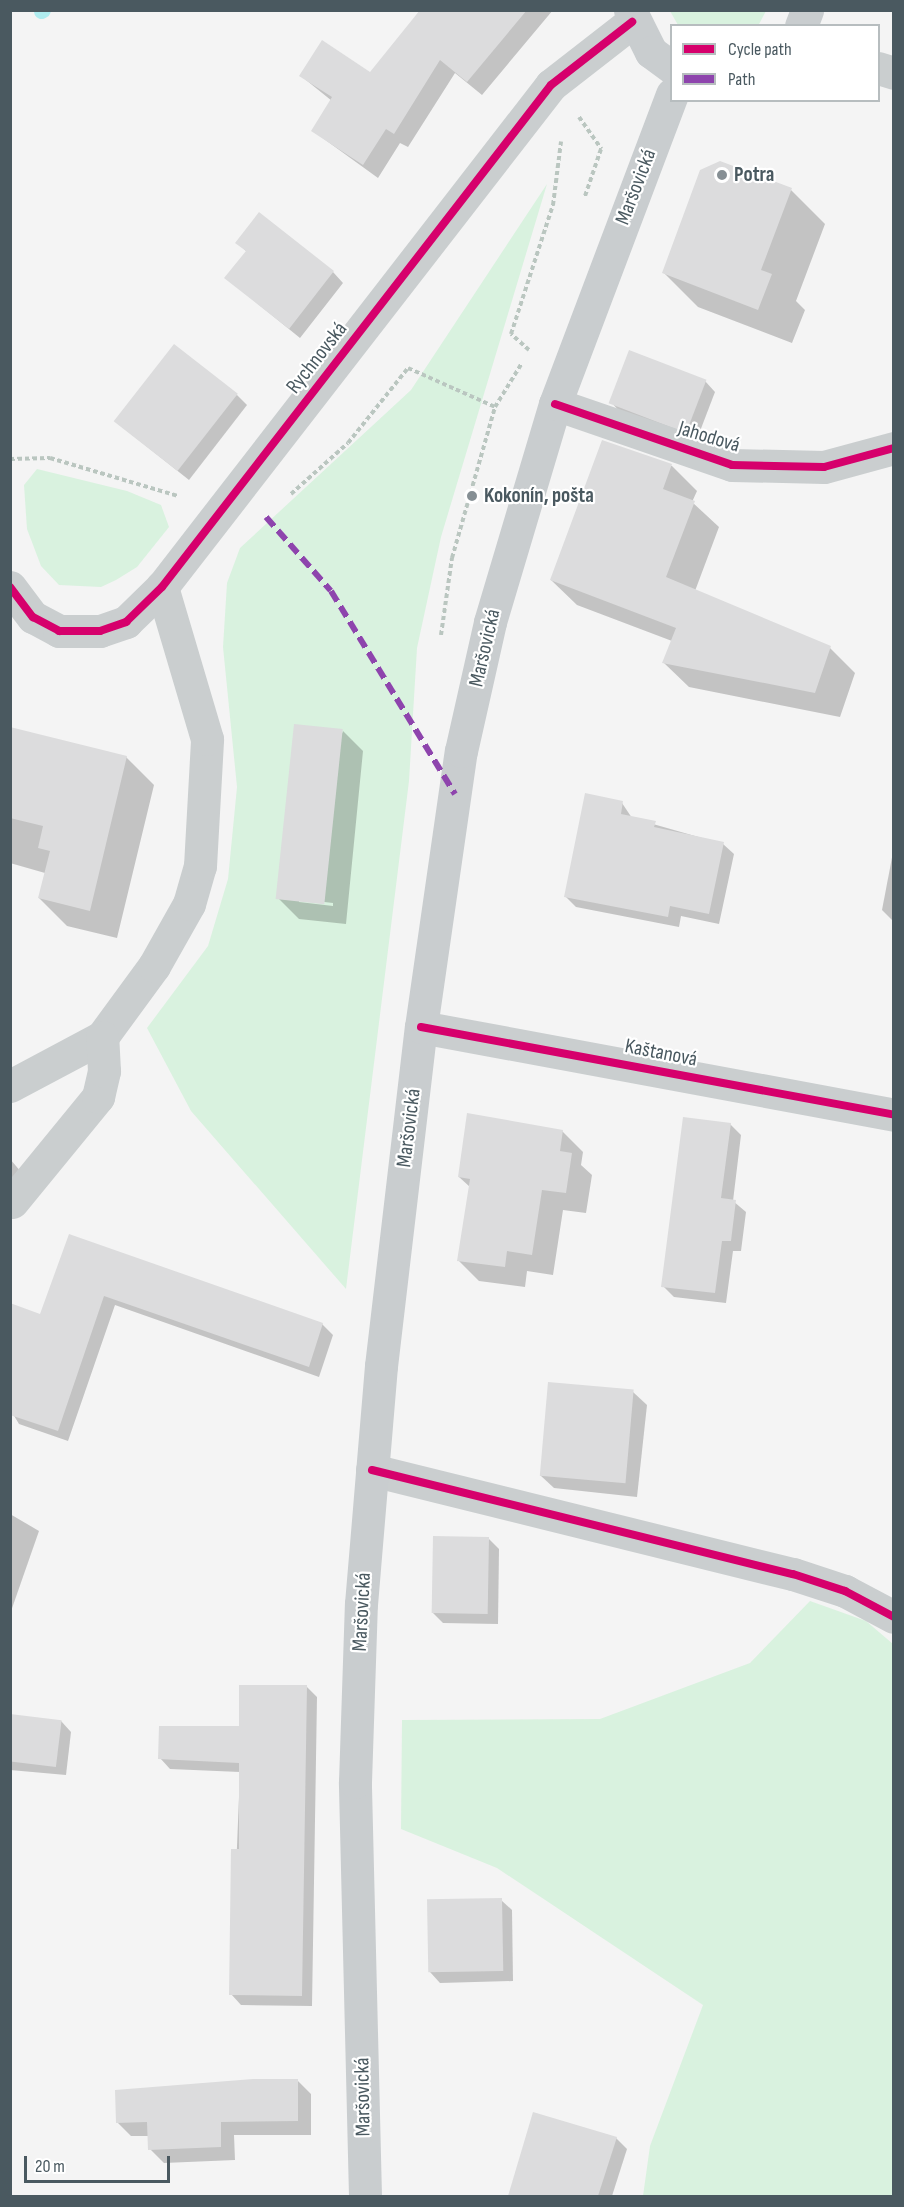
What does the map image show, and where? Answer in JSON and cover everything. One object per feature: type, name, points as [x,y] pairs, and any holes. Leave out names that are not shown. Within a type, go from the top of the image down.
[{"type":"main road","points":[[631,16],[651,52],[670,66]]},
{"type":"main road","name":"Maršovická","points":[[365,2196],[355,1782],[372,1470],[421,1027],[461,751],[490,622],[555,404],[670,99]]},
{"type":"street","name":"Rychnovská","points":[[10,587],[33,617],[76,634],[126,622],[162,587],[551,85],[631,16]]},
{"type":"street","name":"Jahodová","points":[[555,404],[732,465],[824,467],[894,448]]},
{"type":"street","points":[[10,1086],[102,1037],[154,966],[189,904],[200,866],[207,739],[162,587]]},
{"type":"street","name":"Kaštanová","points":[[421,1027],[894,1114]]},
{"type":"street","points":[[12,1202],[98,1097],[104,1071],[102,1037]]},
{"type":"street","points":[[372,1470],[793,1574],[845,1591],[894,1617]]},
{"type":"path","points":[[577,115],[601,149]]},
{"type":"path","points":[[439,648],[452,558],[495,407],[530,350],[511,334],[554,205],[561,140]]},
{"type":"path","points":[[282,502],[348,443],[408,368],[495,407]]},
{"type":"path","points":[[10,459],[50,458],[221,511]]},
{"type":"green space","points":[[670,11],[766,11],[759,24],[677,24]]},
{"type":"green space","points":[[547,184],[441,537],[417,648],[409,781],[346,1289],[191,1111],[147,1028],[208,946],[228,879],[237,787],[223,647],[227,583],[240,548],[411,390]]},
{"type":"green space","points":[[37,469],[127,491],[161,505],[169,527],[137,567],[116,580],[101,587],[59,585],[41,566],[27,529],[24,485]]},
{"type":"green space","points":[[810,1601],[866,1621],[893,1644],[893,2196],[643,2196],[650,2146],[703,2005],[497,1868],[401,1829],[402,1720],[600,1719],[750,1663]]},
{"type":"building","points":[[420,10],[527,10],[467,82],[440,60],[394,134],[386,129],[363,165],[311,131],[332,97],[299,76],[322,40],[370,72]]},
{"type":"building","points":[[720,161],[792,188],[761,270],[772,274],[758,310],[662,273],[700,170]]},
{"type":"building","points":[[259,212],[334,271],[289,329],[224,278],[246,251],[235,243]]},
{"type":"building","points":[[174,344],[238,394],[177,471],[114,421]]},
{"type":"building","points":[[629,350],[706,380],[686,433],[609,403]]},
{"type":"building","points":[[602,440],[672,464],[663,489],[695,501],[666,577],[831,646],[815,693],[662,663],[676,628],[550,580]]},
{"type":"building","points":[[294,724],[343,729],[324,904],[276,899]]},
{"type":"building","points":[[10,727],[127,756],[90,911],[38,898],[50,851],[38,848],[43,826],[10,818]]},
{"type":"building","points":[[585,793],[623,801],[621,814],[656,821],[654,827],[724,842],[709,914],[670,906],[668,917],[564,897]]},
{"type":"building","points":[[467,1113],[563,1130],[560,1151],[572,1153],[566,1193],[542,1190],[532,1255],[507,1251],[505,1267],[457,1261],[470,1179],[458,1177]]},
{"type":"building","points":[[683,1117],[731,1123],[721,1198],[736,1200],[731,1241],[722,1241],[715,1293],[661,1287]]},
{"type":"building","points":[[69,1234],[323,1323],[309,1367],[104,1296],[58,1431],[10,1415],[10,1303],[40,1314]]},
{"type":"building","points":[[548,1382],[634,1389],[625,1483],[540,1476]]},
{"type":"building","points":[[433,1536],[489,1537],[488,1614],[432,1613]]},
{"type":"building","points":[[239,1685],[307,1685],[302,1996],[229,1995],[231,1849],[239,1849],[239,1763],[158,1759],[159,1726],[239,1726]]},
{"type":"building","points":[[10,1714],[62,1720],[56,1767],[10,1761]]},
{"type":"building","points":[[502,1898],[503,1971],[428,1972],[427,1899]]},
{"type":"building","points":[[253,2079],[298,2079],[298,2121],[221,2122],[221,2147],[148,2150],[147,2122],[116,2123],[115,2090]]},
{"type":"building","points":[[533,2112],[617,2137],[598,2196],[508,2196]]},
{"type":"marked path","points":[[266,517],[331,591],[455,794]]},
{"type":"cycle path","points":[[10,587],[33,617],[59,631],[100,631],[126,622],[162,587],[551,85],[632,22]]},
{"type":"cycle path","points":[[555,404],[732,465],[824,467],[894,448]]},
{"type":"cycle path","points":[[421,1027],[894,1115]]},
{"type":"cycle path","points":[[372,1470],[793,1574],[845,1591],[894,1617]]},
{"type":"place","name":"Potra","points":[[722,175]]},
{"type":"place","name":"Kokonín, pošta","points":[[472,496]]}]
